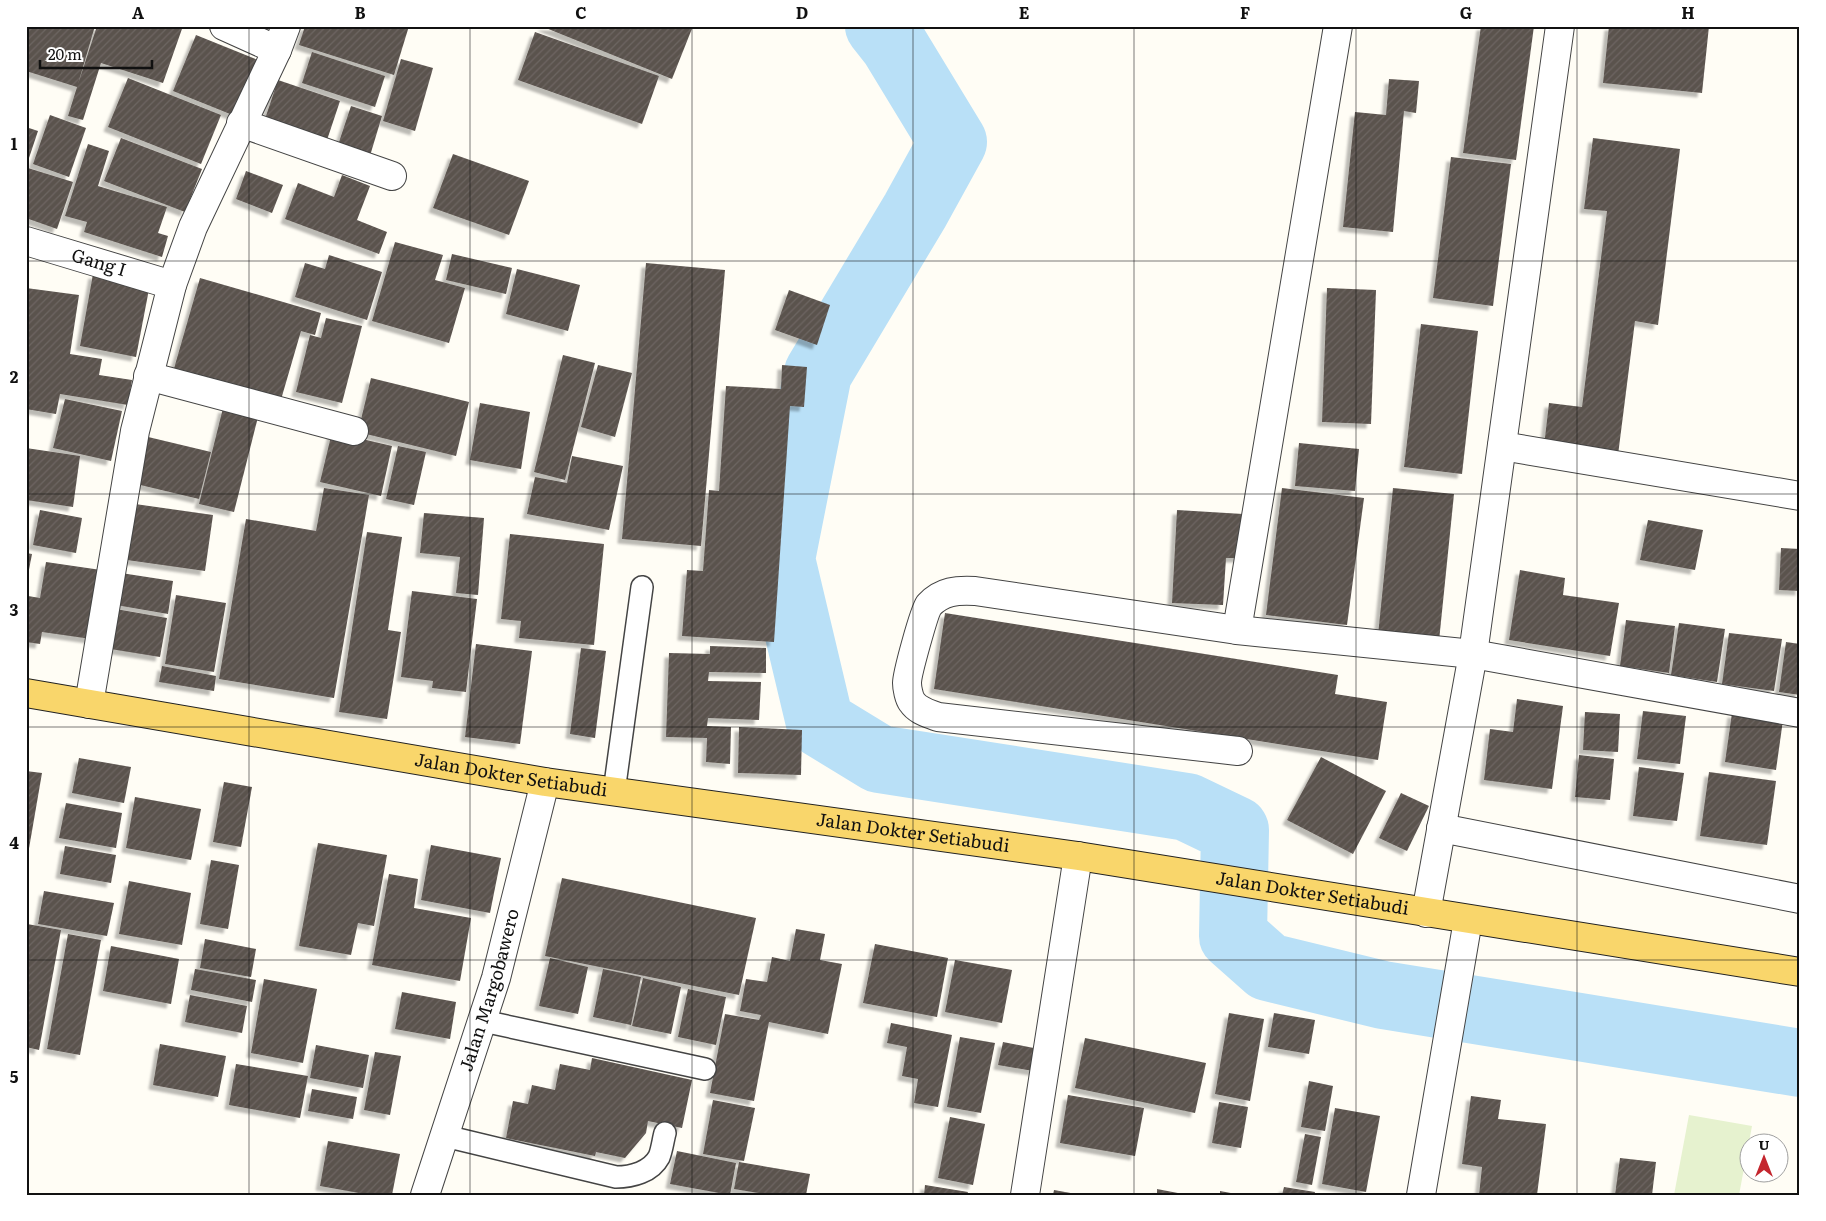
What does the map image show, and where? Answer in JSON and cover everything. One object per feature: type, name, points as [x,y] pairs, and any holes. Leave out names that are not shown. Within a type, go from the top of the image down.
[{"type":"main road","name":"Jalan Dokter Setiabudi","points":[[26,693],[545,782],[1078,856],[1800,972]]},
{"type":"street","points":[[90,704],[136,431],[148,376],[172,285],[193,227],[281,38],[224,26]]},
{"type":"street","points":[[1237,630],[1338,26]]},
{"type":"street","points":[[1426,913],[1473,654],[1560,26]]},
{"type":"street","points":[[241,123],[392,176]]},
{"type":"street","name":"Gang I","points":[[26,241],[172,285]]},
{"type":"street","points":[[148,376],[354,431]]},
{"type":"street","points":[[1502,446],[1800,496]]},
{"type":"street","points":[[1238,751],[938,717],[919,710],[910,700],[907,683],[916,644],[928,606],[940,596],[953,590],[975,591],[1237,630],[1473,654],[1800,713]]},
{"type":"street","name":"Jalan Margobawero","points":[[425,1195],[496,978],[545,782]]},
{"type":"street","points":[[1441,828],[1800,899]]},
{"type":"street","points":[[1025,1195],[1078,856]]},
{"type":"street","points":[[1421,1195],[1468,920]]},
{"type":"lane","points":[[614,792],[642,587]]},
{"type":"lane","points":[[482,1021],[705,1069]]},
{"type":"lane","points":[[445,1136],[616,1177],[631,1177],[651,1166],[659,1157],[665,1133]]},
{"type":"green space","points":[[1689,1115],[1752,1126],[1750,1134],[1738,1134],[1738,1184],[1741,1184],[1739,1195],[1674,1195]]},
{"type":"building","points":[[26,26],[95,26],[78,84],[97,26],[183,26],[163,83],[101,63],[83,120],[68,116],[77,87],[26,71]]},
{"type":"building","points":[[305,26],[409,26],[394,75],[299,45]]},
{"type":"building","points":[[541,26],[693,26],[672,79]]},
{"type":"building","points":[[1481,26],[1534,26],[1516,160],[1463,153]]},
{"type":"building","points":[[1609,26],[1709,26],[1702,93],[1603,83]]},
{"type":"building","points":[[535,32],[659,76],[642,124],[518,80]]},
{"type":"building","points":[[196,35],[258,60],[235,116],[173,91]]},
{"type":"building","points":[[312,52],[385,76],[375,107],[302,83]]},
{"type":"building","points":[[401,59],[433,68],[415,131],[383,121]]},
{"type":"building","points":[[128,78],[221,115],[201,164],[108,127]]},
{"type":"building","points":[[1389,79],[1419,81],[1416,113],[1404,111],[1393,232],[1343,227],[1355,112],[1386,115]]},
{"type":"building","points":[[278,80],[340,101],[326,143],[264,122]]},
{"type":"building","points":[[351,106],[382,116],[369,159],[337,148]]},
{"type":"building","points":[[50,115],[86,128],[69,177],[33,164]]},
{"type":"building","points":[[26,127],[38,131],[27,164],[26,164]]},
{"type":"building","points":[[121,138],[202,169],[185,212],[104,181]]},
{"type":"building","points":[[1593,138],[1680,149],[1658,325],[1635,321],[1618,455],[1544,446],[1549,403],[1582,407],[1607,211],[1584,209]]},
{"type":"building","points":[[88,144],[109,151],[98,186],[167,207],[158,233],[168,236],[162,257],[84,232],[87,222],[65,216]]},
{"type":"building","points":[[453,154],[529,181],[509,235],[433,208]]},
{"type":"building","points":[[1451,157],[1511,164],[1493,306],[1433,298]]},
{"type":"building","points":[[28,168],[73,182],[57,229],[26,218],[26,173]]},
{"type":"building","points":[[246,171],[283,185],[272,213],[236,199]]},
{"type":"building","points":[[342,175],[370,186],[357,220],[387,232],[379,254],[285,219],[298,183],[334,197]]},
{"type":"building","points":[[395,242],[443,255],[435,280],[465,288],[449,343],[372,321]]},
{"type":"building","points":[[452,254],[512,268],[506,294],[446,280]]},
{"type":"building","points":[[329,255],[382,272],[367,320],[295,297],[305,263],[325,269]]},
{"type":"building","points":[[646,263],[725,270],[701,546],[622,539]]},
{"type":"building","points":[[517,269],[580,285],[568,331],[506,314]]},
{"type":"building","points":[[93,274],[150,284],[136,357],[80,346]]},
{"type":"building","points":[[200,278],[321,313],[315,335],[301,331],[280,403],[173,372]]},
{"type":"building","points":[[26,288],[79,295],[70,354],[102,359],[99,375],[132,380],[128,405],[60,394],[56,414],[26,409]]},
{"type":"building","points":[[1327,288],[1376,290],[1371,424],[1322,422]]},
{"type":"building","points":[[789,290],[830,305],[817,345],[775,330]]},
{"type":"building","points":[[326,318],[362,326],[342,403],[296,392],[310,335],[321,338]]},
{"type":"building","points":[[1421,324],[1478,331],[1462,474],[1404,467]]},
{"type":"building","points":[[563,355],[595,363],[565,480],[534,472]]},
{"type":"building","points":[[598,365],[632,373],[615,437],[581,427]]},
{"type":"building","points":[[782,365],[807,367],[804,407],[790,406],[774,642],[682,636],[687,570],[703,571],[709,490],[719,491],[726,386],[781,389]]},
{"type":"building","points":[[371,378],[469,402],[456,456],[358,432]]},
{"type":"building","points":[[65,399],[122,411],[111,461],[53,448]]},
{"type":"building","points":[[480,403],[530,412],[521,469],[470,460]]},
{"type":"building","points":[[223,408],[258,417],[234,512],[199,504]]},
{"type":"building","points":[[332,432],[392,446],[381,496],[320,482]]},
{"type":"building","points":[[144,436],[211,452],[199,499],[132,483]]},
{"type":"building","points":[[1299,443],[1359,449],[1355,491],[1295,486]]},
{"type":"building","points":[[398,446],[426,452],[414,505],[386,499]]},
{"type":"building","points":[[26,448],[80,456],[73,507],[26,500]]},
{"type":"building","points":[[572,456],[623,466],[609,530],[527,514],[535,477],[567,483]]},
{"type":"building","points":[[324,488],[369,495],[334,698],[219,679],[246,519],[316,531]]},
{"type":"building","points":[[1282,488],[1364,498],[1347,625],[1266,615]]},
{"type":"building","points":[[1393,488],[1454,494],[1439,641],[1378,635]]},
{"type":"building","points":[[135,504],[213,515],[205,571],[127,560]]},
{"type":"building","points":[[40,510],[82,518],[76,553],[33,545]]},
{"type":"building","points":[[1177,510],[1243,514],[1241,558],[1226,558],[1223,605],[1172,603]]},
{"type":"building","points":[[424,513],[484,518],[478,595],[456,593],[460,557],[420,553]]},
{"type":"building","points":[[1648,520],[1703,530],[1695,570],[1640,560]]},
{"type":"building","points":[[367,532],[402,537],[388,630],[401,632],[387,719],[339,712]]},
{"type":"building","points":[[510,534],[604,544],[594,645],[519,638],[521,621],[501,619]]},
{"type":"building","points":[[1781,548],[1800,549],[1800,591],[1779,590]]},
{"type":"building","points":[[26,553],[32,554],[27,580],[26,580]]},
{"type":"building","points":[[46,562],[101,570],[91,639],[42,632],[40,644],[26,642],[28,596],[40,598]]},
{"type":"building","points":[[1520,570],[1565,578],[1563,595],[1619,603],[1610,656],[1509,640]]},
{"type":"building","points":[[121,573],[173,581],[168,614],[116,605]]},
{"type":"building","points":[[412,591],[477,599],[466,692],[432,688],[433,681],[401,677]]},
{"type":"building","points":[[176,595],[226,603],[214,672],[165,664]]},
{"type":"building","points":[[110,608],[167,618],[160,657],[104,648]]},
{"type":"building","points":[[945,613],[1338,675],[1335,694],[1387,702],[1378,760],[934,689]]},
{"type":"building","points":[[1626,620],[1675,626],[1669,673],[1620,666]]},
{"type":"building","points":[[1679,623],[1725,629],[1717,682],[1671,675]]},
{"type":"building","points":[[1729,633],[1782,639],[1774,691],[1722,684]]},
{"type":"building","points":[[1786,642],[1800,644],[1800,695],[1779,692]]},
{"type":"building","points":[[476,644],[532,651],[520,744],[465,737]]},
{"type":"building","points":[[710,646],[766,648],[766,673],[709,672],[708,681],[761,682],[759,720],[708,718],[707,726],[731,727],[730,764],[706,762],[707,738],[666,737],[669,653],[710,654]]},
{"type":"building","points":[[581,648],[606,651],[595,738],[570,734]]},
{"type":"building","points":[[162,666],[216,676],[214,691],[159,682]]},
{"type":"building","points":[[1517,699],[1563,706],[1552,789],[1484,780],[1490,729],[1513,732]]},
{"type":"building","points":[[1643,711],[1686,716],[1680,764],[1637,759]]},
{"type":"building","points":[[1585,712],[1620,714],[1618,752],[1583,750]]},
{"type":"building","points":[[1732,713],[1783,720],[1776,770],[1725,762]]},
{"type":"building","points":[[739,727],[802,730],[801,775],[738,773]]},
{"type":"building","points":[[1579,755],[1614,759],[1610,800],[1575,797]]},
{"type":"building","points":[[1321,757],[1386,791],[1353,854],[1287,820]]},
{"type":"building","points":[[79,758],[131,767],[124,803],[72,793]]},
{"type":"building","points":[[1639,767],[1684,773],[1677,821],[1633,816]]},
{"type":"building","points":[[26,771],[42,773],[27,860],[26,860]]},
{"type":"building","points":[[1709,772],[1776,781],[1767,845],[1700,836]]},
{"type":"building","points":[[224,782],[252,787],[241,847],[213,842]]},
{"type":"building","points":[[1401,793],[1429,806],[1407,851],[1379,838]]},
{"type":"building","points":[[135,797],[201,809],[191,860],[126,848]]},
{"type":"building","points":[[66,803],[122,813],[116,848],[59,838]]},
{"type":"building","points":[[318,843],[387,855],[374,926],[358,923],[351,955],[299,946]]},
{"type":"building","points":[[431,845],[501,858],[490,913],[421,900]]},
{"type":"building","points":[[65,846],[116,855],[111,883],[60,874]]},
{"type":"building","points":[[211,860],[239,865],[228,929],[200,924]]},
{"type":"building","points":[[389,874],[418,879],[414,908],[471,918],[460,981],[372,965]]},
{"type":"building","points":[[562,878],[756,918],[739,995],[545,956]]},
{"type":"building","points":[[129,881],[191,893],[182,945],[119,934]]},
{"type":"building","points":[[44,891],[114,903],[107,936],[38,924]]},
{"type":"building","points":[[27,924],[61,930],[39,1050],[26,1047]]},
{"type":"building","points":[[796,929],[825,934],[820,960],[842,964],[828,1034],[769,1022],[754,1101],[710,1093],[725,1014],[759,1020],[761,1015],[740,1011],[746,979],[767,982],[772,957],[790,961]]},
{"type":"building","points":[[68,934],[101,940],[80,1055],[47,1049]]},
{"type":"building","points":[[205,939],[256,949],[251,977],[200,968]]},
{"type":"building","points":[[875,944],[948,958],[937,1017],[863,1003]]},
{"type":"building","points":[[111,946],[179,959],[171,1004],[103,991]]},
{"type":"building","points":[[550,958],[588,967],[578,1014],[539,1006]]},
{"type":"building","points":[[955,960],[1012,970],[1002,1023],[945,1012]]},
{"type":"building","points":[[195,969],[256,980],[252,1002],[191,990]]},
{"type":"building","points":[[603,969],[641,977],[631,1025],[593,1017]]},
{"type":"building","points":[[643,978],[681,987],[671,1034],[632,1026]]},
{"type":"building","points":[[264,979],[317,989],[303,1063],[251,1053]]},
{"type":"building","points":[[688,989],[726,997],[716,1045],[678,1037]]},
{"type":"building","points":[[402,992],[456,1002],[450,1039],[395,1029]]},
{"type":"building","points":[[190,995],[247,1006],[242,1033],[185,1022]]},
{"type":"building","points":[[1229,1013],[1264,1019],[1250,1101],[1215,1094]]},
{"type":"building","points":[[1274,1013],[1315,1020],[1309,1054],[1268,1047]]},
{"type":"building","points":[[891,1023],[952,1035],[938,1107],[914,1103],[918,1079],[902,1076],[907,1047],[887,1043]]},
{"type":"building","points":[[960,1037],[995,1043],[981,1113],[947,1107]]},
{"type":"building","points":[[1085,1038],[1206,1063],[1195,1113],[1075,1088]]},
{"type":"building","points":[[1003,1042],[1044,1050],[1039,1072],[998,1065]]},
{"type":"building","points":[[160,1044],[226,1056],[218,1097],[153,1085]]},
{"type":"building","points":[[316,1045],[369,1055],[363,1088],[310,1078]]},
{"type":"building","points":[[375,1052],[401,1056],[390,1115],[364,1110]]},
{"type":"building","points":[[592,1058],[692,1080],[682,1128],[648,1121],[646,1133],[625,1158],[596,1152],[595,1156],[506,1138],[513,1101],[528,1104],[532,1085],[555,1090],[560,1064],[590,1070]]},
{"type":"building","points":[[236,1064],[308,1076],[300,1118],[229,1105]]},
{"type":"building","points":[[1309,1081],[1333,1086],[1325,1131],[1301,1127]]},
{"type":"building","points":[[312,1089],[357,1097],[353,1119],[308,1111]]},
{"type":"building","points":[[1068,1095],[1144,1108],[1135,1156],[1060,1143]]},
{"type":"building","points":[[1471,1096],[1501,1100],[1498,1119],[1546,1124],[1537,1195],[1479,1195],[1482,1167],[1462,1164]]},
{"type":"building","points":[[713,1100],[755,1108],[744,1161],[703,1154]]},
{"type":"building","points":[[1219,1102],[1248,1107],[1241,1148],[1212,1143]]},
{"type":"building","points":[[1335,1108],[1380,1116],[1366,1192],[1322,1184]]},
{"type":"building","points":[[950,1117],[985,1124],[973,1185],[938,1178]]},
{"type":"building","points":[[1305,1134],[1321,1137],[1312,1185],[1296,1182]]},
{"type":"building","points":[[328,1141],[400,1154],[392,1195],[370,1195],[320,1186]]},
{"type":"building","points":[[677,1151],[736,1163],[730,1195],[670,1184]]},
{"type":"building","points":[[1620,1158],[1656,1162],[1652,1195],[1615,1195]]},
{"type":"building","points":[[739,1162],[810,1174],[806,1195],[770,1195],[734,1189]]},
{"type":"building","points":[[925,1185],[968,1192],[967,1195],[924,1195]]},
{"type":"building","points":[[1284,1187],[1315,1192],[1314,1195],[1282,1195]]},
{"type":"building","points":[[1157,1189],[1183,1194],[1157,1195]]},
{"type":"building","points":[[1054,1190],[1076,1194],[1076,1195],[1053,1195]]},
{"type":"building","points":[[1220,1191],[1236,1194],[1220,1195]]},
{"type":"waterway","points":[[879,26],[894,45],[953,142],[915,211],[818,373],[781,559],[820,723],[879,759],[1187,807],[1235,830],[1233,936],[1268,967],[1383,995],[1800,1063]]}]
